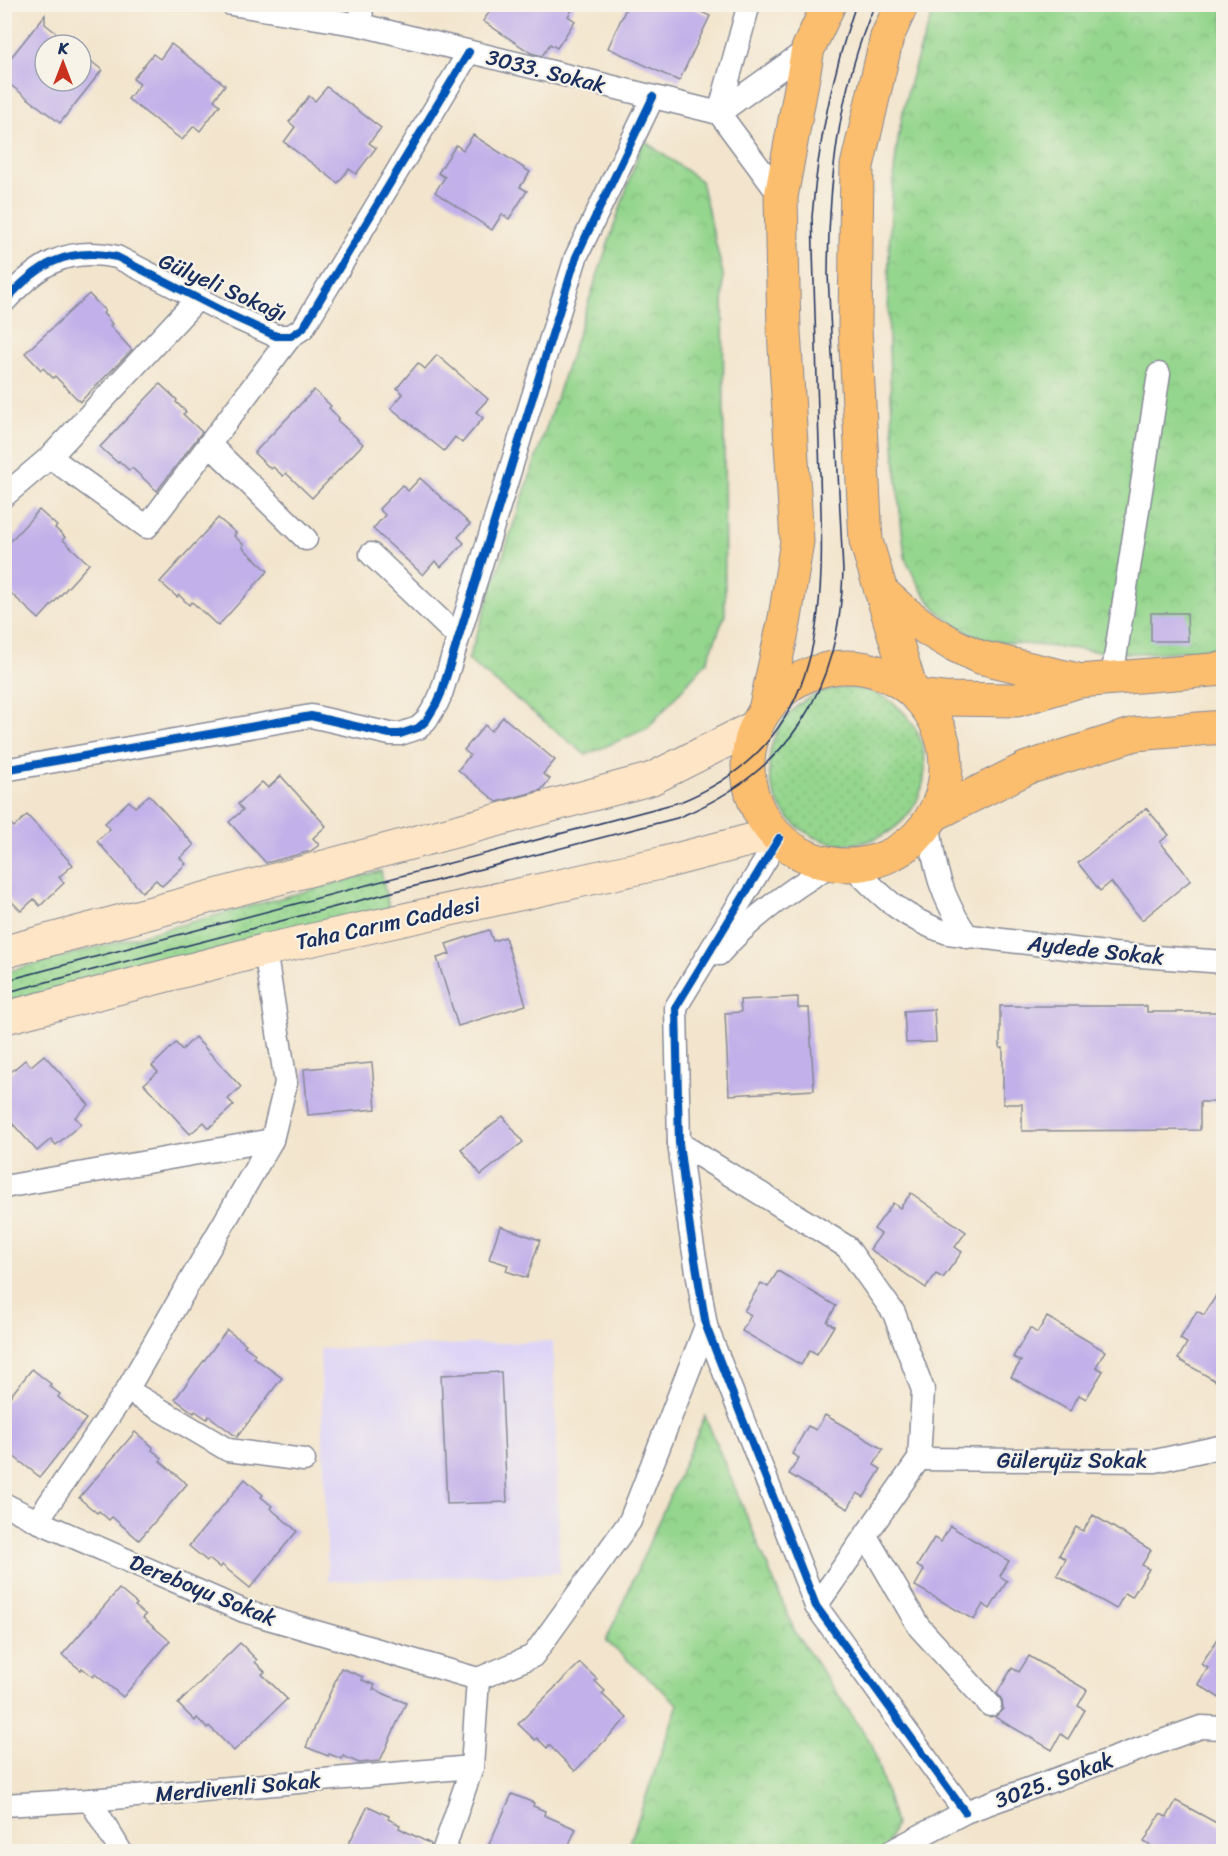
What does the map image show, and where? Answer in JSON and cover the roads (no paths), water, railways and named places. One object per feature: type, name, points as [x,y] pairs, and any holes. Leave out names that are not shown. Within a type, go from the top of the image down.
[{"type":"main road","points":[[4,952],[651,779],[760,718],[777,696],[791,684],[807,675],[839,667],[879,672],[896,680],[914,693],[934,718],[942,735],[946,753],[944,789],[931,819],[917,837],[887,857],[869,863],[842,865],[815,860],[798,852],[777,836],[759,814],[748,779],[747,761],[750,743],[760,718],[785,618],[797,541],[784,331],[781,197],[808,49],[829,4]]},
{"type":"main road","points":[[902,4],[887,37],[857,166],[855,327],[866,541],[914,693]]},
{"type":"main road","points":[[881,591],[927,629],[979,657],[1079,681]]},
{"type":"main road","points":[[914,693],[943,699],[1017,700],[1079,681],[1224,669]]},
{"type":"main road","points":[[931,819],[1027,768],[1124,737],[1135,734],[1224,727]]},
{"type":"main road","name":"Taha Carım Caddesi","points":[[4,1018],[265,950],[777,836]]},
{"type":"street","name":"3033. Sokak","points":[[231,4],[361,15],[470,52],[719,113]]},
{"type":"street","points":[[719,113],[749,4]]},
{"type":"street","points":[[719,113],[808,49]]},
{"type":"street","name":"Gülyeli Sokağı","points":[[4,302],[31,274],[46,264],[62,258],[90,254],[117,258],[276,336],[291,336],[303,328],[470,52]]},
{"type":"street","points":[[4,770],[311,716],[390,734],[409,732],[426,721],[437,703],[459,637],[576,257],[653,97]]},
{"type":"street","points":[[719,113],[781,197]]},
{"type":"street","points":[[4,496],[50,457],[198,298]]},
{"type":"street","points":[[50,457],[147,527],[291,336]]},
{"type":"street","points":[[1112,678],[1159,374]]},
{"type":"street","points":[[210,444],[306,539]]},
{"type":"street","points":[[371,554],[459,637]]},
{"type":"street","points":[[931,819],[938,878],[955,918],[968,936]]},
{"type":"street","points":[[777,836],[676,1007],[679,1143],[706,1326],[816,1606],[965,1812]]},
{"type":"street","points":[[676,1007],[713,960],[755,918],[797,886],[842,865]]},
{"type":"street","name":"Aydede Sokak","points":[[842,865],[911,918],[929,927],[968,936],[1113,954],[1224,962]]},
{"type":"street","points":[[37,1521],[127,1390],[272,1140],[286,1083],[265,950]]},
{"type":"street","points":[[4,1187],[272,1140]]},
{"type":"street","points":[[679,1143],[847,1247],[894,1313],[923,1390],[919,1459],[816,1606]]},
{"type":"street","points":[[443,1851],[472,1767],[478,1679],[533,1656],[630,1521],[706,1326]]},
{"type":"street","points":[[127,1390],[228,1450],[304,1460]]},
{"type":"street","name":"Güleryüz Sokak","points":[[919,1459],[1155,1461],[1224,1446]]},
{"type":"street","name":"Dereboyu Sokak","points":[[4,1504],[37,1521],[244,1611],[478,1679]]},
{"type":"street","points":[[866,1536],[919,1627],[990,1705]]},
{"type":"street","name":"3025. Sokak","points":[[890,1851],[965,1812],[1202,1727],[1224,1728]]},
{"type":"street","name":"Merdivenli Sokak","points":[[4,1805],[90,1800],[472,1767]]},
{"type":"street","points":[[90,1800],[121,1851]]},
{"type":"tram line","points":[[4,981],[680,802],[732,774],[770,739],[795,698],[811,653],[819,603],[821,498],[812,217],[827,109],[856,4]]},
{"type":"tram line","points":[[4,993],[677,818],[716,799],[750,777],[778,751],[801,722],[819,690],[832,653],[840,614],[843,571],[828,274],[829,239],[834,170],[844,103],[862,36],[875,4]]}]
